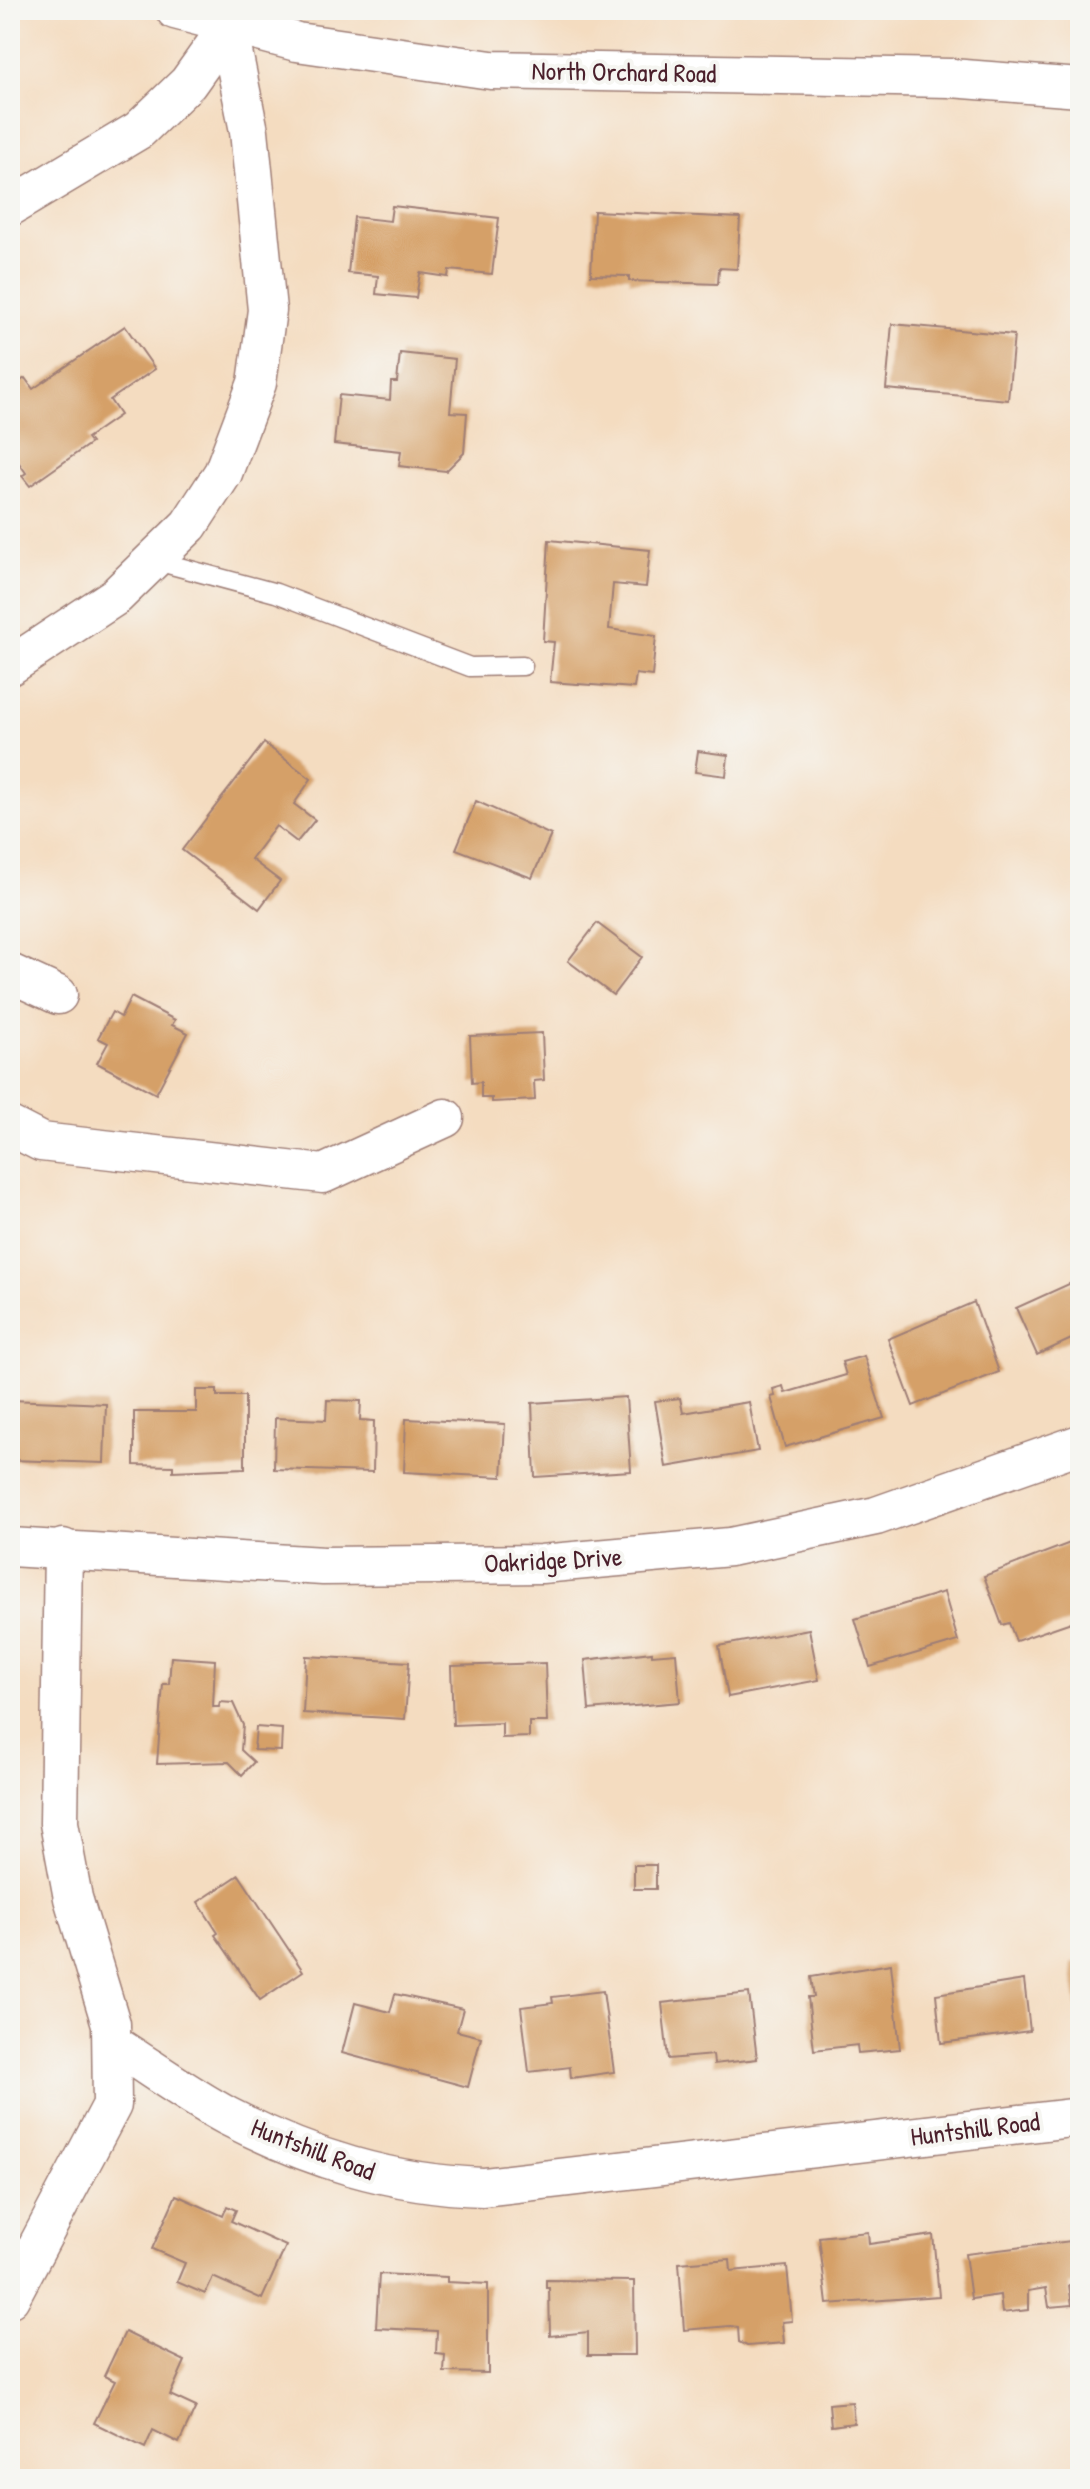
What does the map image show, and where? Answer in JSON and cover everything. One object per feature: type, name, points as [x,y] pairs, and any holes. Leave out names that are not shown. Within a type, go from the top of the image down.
[{"type":"street","name":"North Orchard Road","points":[[175,10],[228,27],[297,42],[491,70],[951,78],[1080,88]]},
{"type":"street","points":[[10,207],[139,130],[188,83],[228,27]]},
{"type":"street","points":[[10,666],[116,596],[189,525],[223,473],[257,383],[267,310],[249,131],[228,27]]},
{"type":"street","points":[[10,973],[58,995]]},
{"type":"street","points":[[10,1126],[41,1142],[323,1174],[445,1118]]},
{"type":"street","name":"Oakridge Drive","points":[[10,1547],[323,1566],[541,1564],[730,1547],[876,1516],[1080,1444]]},
{"type":"street","points":[[10,2298],[112,2105],[111,2024],[73,1898],[59,1823],[63,1548]]},
{"type":"street","name":"Huntshill Road","points":[[113,2044],[226,2115],[348,2167],[427,2185],[483,2187],[1080,2117]]},
{"type":"lane","points":[[153,560],[276,593],[470,667],[523,666]]},
{"type":"building","points":[[392,206],[499,218],[492,274],[449,270],[448,277],[420,273],[416,298],[376,294],[378,276],[348,273],[354,217],[390,221]]},
{"type":"building","points":[[594,211],[740,218],[737,269],[719,268],[718,284],[629,281],[629,276],[591,275]]},
{"type":"building","points":[[892,324],[1014,335],[1008,400],[886,389]]},
{"type":"building","points":[[125,326],[155,369],[110,400],[120,415],[87,438],[91,443],[30,486],[22,476],[26,473],[10,450],[10,388],[25,378],[33,389]]},
{"type":"building","points":[[400,353],[455,359],[450,412],[467,413],[464,453],[446,471],[399,466],[401,451],[334,444],[339,395],[390,400],[391,382],[397,382]]},
{"type":"building","points":[[549,540],[650,550],[646,587],[613,584],[609,629],[656,636],[652,676],[636,674],[634,688],[550,682],[554,642],[543,641]]},
{"type":"building","points":[[264,743],[311,779],[294,804],[315,820],[297,842],[276,826],[251,859],[280,881],[259,909],[182,850]]},
{"type":"building","points":[[698,751],[728,755],[726,776],[695,772]]},
{"type":"building","points":[[476,801],[551,835],[532,878],[456,849]]},
{"type":"building","points":[[597,923],[642,957],[613,995],[568,961]]},
{"type":"building","points":[[131,997],[175,1020],[172,1025],[188,1033],[156,1094],[97,1063],[108,1043],[98,1038],[112,1012],[121,1017]]},
{"type":"building","points":[[542,1033],[544,1080],[534,1081],[535,1100],[492,1102],[492,1098],[481,1098],[481,1082],[472,1083],[470,1036]]},
{"type":"building","points":[[1080,1279],[1080,1335],[1037,1355],[1016,1308]]},
{"type":"building","points":[[974,1302],[999,1372],[913,1406],[888,1339]]},
{"type":"building","points":[[864,1356],[884,1418],[785,1447],[771,1397],[775,1396],[773,1389],[783,1386],[785,1393],[846,1375],[842,1362]]},
{"type":"building","points":[[196,1390],[217,1390],[217,1396],[245,1396],[245,1468],[173,1471],[173,1466],[134,1465],[134,1412],[196,1412]]},
{"type":"building","points":[[626,1397],[631,1471],[535,1477],[532,1403]]},
{"type":"building","points":[[680,1398],[683,1413],[749,1402],[758,1451],[666,1467],[655,1401]]},
{"type":"building","points":[[10,1400],[106,1404],[104,1463],[10,1460]]},
{"type":"building","points":[[327,1400],[361,1401],[360,1420],[374,1421],[373,1472],[274,1469],[275,1418],[326,1420]]},
{"type":"building","points":[[406,1419],[505,1424],[502,1477],[404,1472]]},
{"type":"building","points":[[1070,1543],[1080,1570],[1080,1619],[1016,1641],[1009,1623],[1002,1625],[984,1576]]},
{"type":"building","points":[[944,1592],[958,1641],[870,1667],[855,1619]]},
{"type":"building","points":[[809,1629],[819,1680],[728,1697],[719,1646]]},
{"type":"building","points":[[652,1652],[652,1655],[676,1653],[680,1702],[589,1710],[585,1660]]},
{"type":"building","points":[[306,1656],[409,1662],[405,1719],[303,1713]]},
{"type":"building","points":[[171,1657],[215,1660],[213,1707],[219,1707],[220,1702],[233,1703],[243,1725],[241,1750],[254,1762],[242,1775],[229,1762],[157,1764],[163,1684],[169,1684]]},
{"type":"building","points":[[545,1663],[547,1722],[529,1722],[529,1737],[502,1738],[502,1723],[453,1725],[451,1666]]},
{"type":"building","points":[[256,1727],[282,1729],[281,1751],[254,1750]]},
{"type":"building","points":[[634,1865],[656,1865],[656,1889],[634,1889]]},
{"type":"building","points":[[239,1875],[303,1971],[260,2000],[215,1935],[218,1933],[198,1902]]},
{"type":"building","points":[[1080,1962],[1080,2020],[1078,2020],[1071,1963]]},
{"type":"building","points":[[891,1964],[900,2049],[858,2053],[857,2045],[814,2050],[808,1997],[814,1997],[811,1977]]},
{"type":"building","points":[[1024,1980],[1030,2031],[941,2043],[936,1994]]},
{"type":"building","points":[[603,1991],[614,2072],[571,2078],[570,2067],[529,2072],[521,2007],[553,2003],[552,1997]]},
{"type":"building","points":[[749,1993],[757,2059],[714,2064],[713,2055],[668,2059],[662,2003]]},
{"type":"building","points":[[395,1994],[463,2009],[457,2031],[481,2037],[468,2087],[342,2053],[355,2003],[390,2012]]},
{"type":"building","points":[[176,2195],[223,2216],[227,2206],[236,2210],[231,2221],[286,2246],[262,2299],[213,2277],[205,2294],[177,2282],[185,2263],[152,2249]]},
{"type":"building","points":[[868,2232],[869,2244],[933,2235],[939,2296],[827,2304],[819,2237]]},
{"type":"building","points":[[1071,2241],[1077,2284],[1069,2285],[1072,2305],[1049,2307],[1046,2288],[1028,2291],[1028,2310],[1002,2313],[1000,2295],[971,2299],[965,2254]]},
{"type":"building","points":[[730,2259],[731,2271],[787,2266],[792,2321],[782,2322],[784,2343],[747,2346],[739,2342],[738,2327],[684,2330],[679,2263]]},
{"type":"building","points":[[379,2274],[447,2277],[447,2282],[488,2284],[488,2373],[444,2372],[445,2355],[436,2354],[437,2331],[376,2328]]},
{"type":"building","points":[[546,2280],[634,2281],[635,2355],[588,2355],[588,2332],[550,2336],[549,2288],[546,2288]]},
{"type":"building","points":[[125,2332],[185,2361],[170,2395],[196,2407],[179,2443],[153,2430],[145,2448],[94,2423],[115,2381],[104,2376]]},
{"type":"building","points":[[852,2402],[854,2423],[831,2426],[829,2404]]}]
